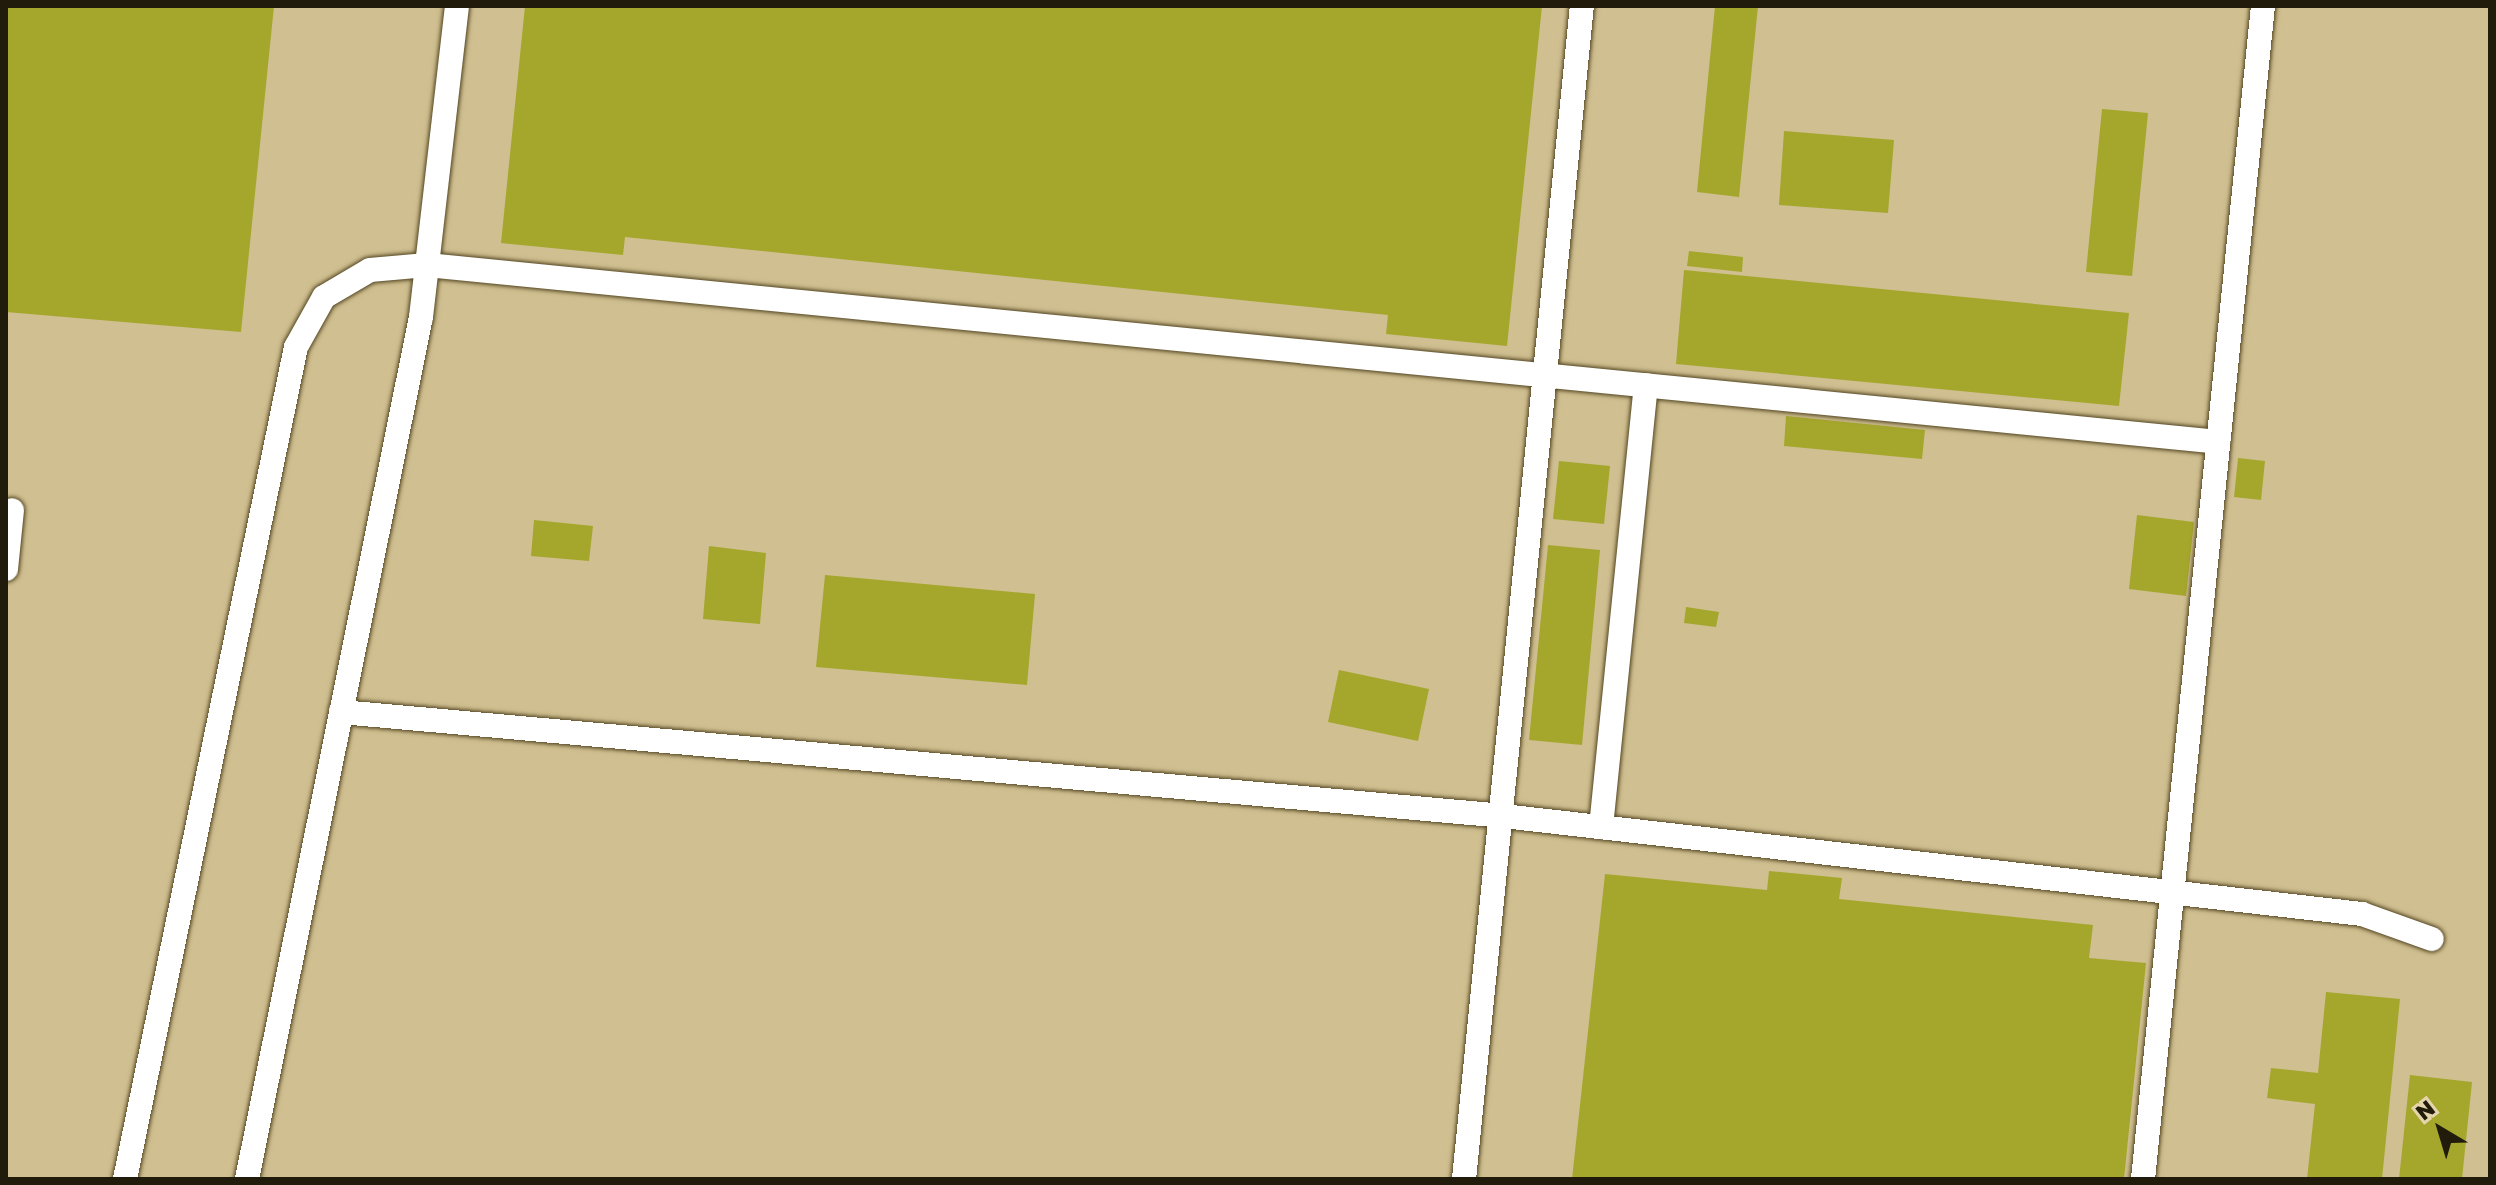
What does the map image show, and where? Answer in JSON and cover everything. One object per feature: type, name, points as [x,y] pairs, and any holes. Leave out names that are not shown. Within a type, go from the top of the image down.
[{"type":"lane","points":[[247,1179],[427,265],[457,6]]},
{"type":"lane","points":[[1464,1179],[1503,816],[1582,6]]},
{"type":"lane","points":[[2143,1179],[2263,6]]},
{"type":"lane","points":[[125,1179],[296,347],[324,297],[370,270],[427,265],[2218,442]]},
{"type":"lane","points":[[1601,827],[1646,385]]},
{"type":"lane","points":[[6,569],[12,510]]},
{"type":"lane","points":[[341,712],[1503,816],[2362,914],[2432,939]]},
{"type":"shaded area","points":[[6,6],[2490,6],[2490,1179],[6,1179]]},
{"type":"building","points":[[6,6],[274,6],[241,332],[6,312]]},
{"type":"building","points":[[525,6],[1542,6],[1507,346],[1386,334],[1388,315],[625,237],[623,255],[501,243]]},
{"type":"building","points":[[1715,6],[1758,6],[1739,197],[1697,192]]},
{"type":"building","points":[[2102,109],[2148,113],[2132,276],[2086,272]]},
{"type":"building","points":[[1784,131],[1894,140],[1888,213],[1779,205]]},
{"type":"building","points":[[1689,251],[1743,257],[1742,272],[1687,266]]},
{"type":"building","points":[[1684,270],[2129,313],[2119,406],[1676,364]]},
{"type":"building","points":[[1786,416],[1925,430],[1922,459],[1784,446]]},
{"type":"building","points":[[2238,458],[2265,461],[2261,500],[2234,497]]},
{"type":"building","points":[[1559,461],[1610,466],[1604,524],[1553,519]]},
{"type":"building","points":[[2137,515],[2194,522],[2186,596],[2129,589]]},
{"type":"building","points":[[534,520],[593,526],[589,561],[531,556]]},
{"type":"building","points":[[1548,545],[1600,550],[1582,745],[1529,740]]},
{"type":"building","points":[[709,546],[766,553],[760,624],[703,619]]},
{"type":"building","points":[[825,575],[1035,594],[1027,685],[816,667]]},
{"type":"building","points":[[1686,607],[1719,612],[1716,627],[1684,623]]},
{"type":"building","points":[[1339,670],[1429,689],[1418,741],[1328,722]]},
{"type":"building","points":[[1769,871],[1842,878],[1839,899],[2093,925],[2089,958],[2146,963],[2124,1179],[1572,1179],[1605,874],[1767,890]]},
{"type":"building","points":[[2326,992],[2400,999],[2382,1179],[2307,1179],[2315,1104],[2267,1098],[2271,1068],[2318,1073]]},
{"type":"building","points":[[2410,1075],[2472,1082],[2462,1179],[2399,1179]]}]
